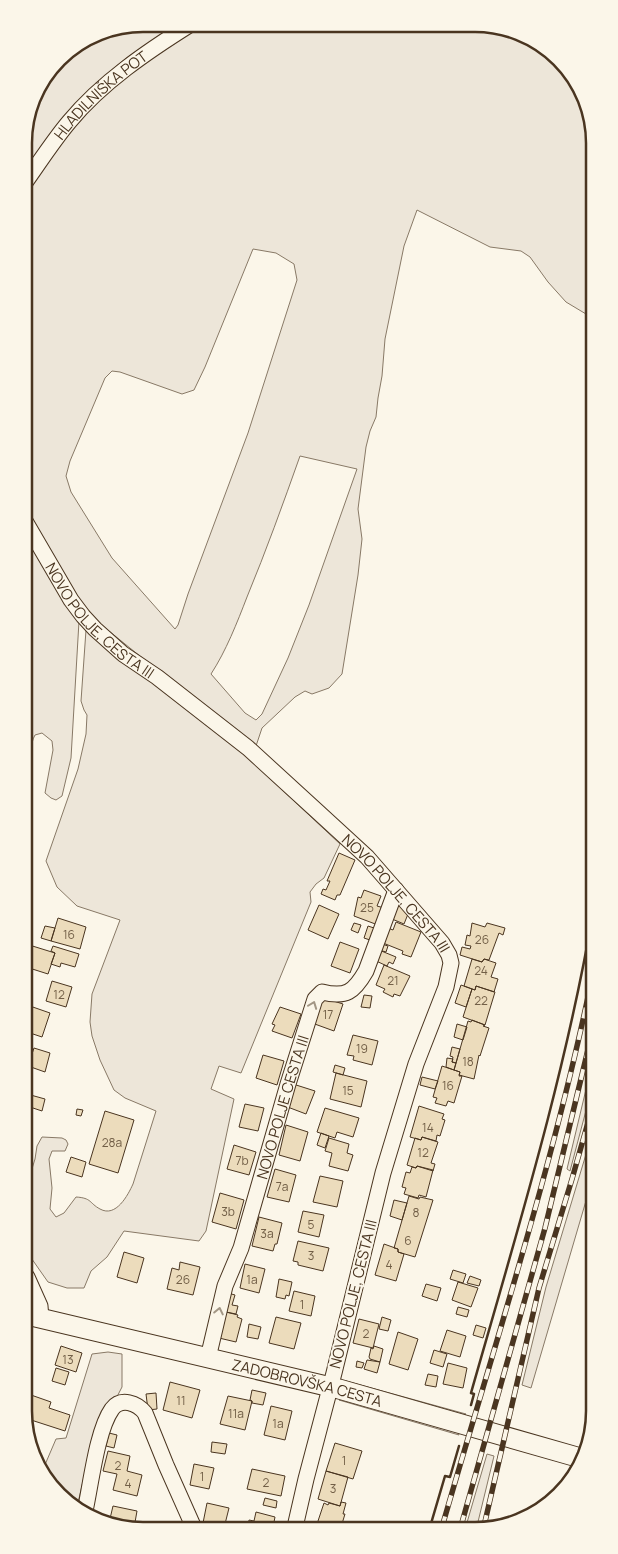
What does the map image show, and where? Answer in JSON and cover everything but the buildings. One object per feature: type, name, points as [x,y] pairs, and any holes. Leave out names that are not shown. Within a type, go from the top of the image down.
[{"type":"main road","name":"ZADOBROVŠKA CESTA","points":[[34,1317],[330,1387],[575,1457]]},
{"type":"street","name":"HLADILNIŠKA POT","points":[[33,172],[70,121],[99,92],[135,62],[179,32]]},
{"type":"street","name":"NOVO POLJE, CESTA III","points":[[33,534],[71,600],[95,629],[124,654],[157,677],[248,748],[366,856],[442,943],[449,955],[450,963],[446,987],[416,1064],[382,1173],[296,1522]]},
{"type":"street","name":"NOVO POLJE CESTA III","points":[[208,1358],[225,1286],[241,1248],[282,1101],[311,1009],[318,995],[322,992],[339,995],[354,989],[359,983],[366,971],[396,890]]},
{"type":"street","points":[[32,1288],[40,1306],[34,1317]]},
{"type":"street","points":[[86,1505],[100,1438],[113,1408],[128,1402],[140,1406],[144,1413],[191,1522]]},
{"type":"shaded area","points":[[167,32],[128,57],[112,70],[66,119],[33,161],[33,129],[36,114],[51,82],[70,60],[88,47],[114,36],[129,33]]},
{"type":"shaded area","points":[[189,32],[475,32],[510,38],[524,44],[548,60],[571,88],[582,114],[586,143],[586,314],[566,302],[548,282],[530,257],[521,251],[490,247],[417,210],[404,246],[385,339],[376,417],[366,447],[358,509],[362,539],[342,674],[329,688],[312,694],[305,691],[295,697],[262,728],[255,749],[99,623],[72,593],[33,524],[33,181],[85,113],[110,87],[146,59]],"holes":[[[253,249],[276,253],[294,264],[297,280],[248,433],[175,629],[112,558],[71,492],[66,476],[70,461],[105,378],[112,371],[120,372],[182,394],[194,390]],[[300,456],[357,469],[309,605],[288,658],[262,714],[256,720],[245,713],[211,674],[239,617],[268,545]]]},
{"type":"shaded area","points":[[33,545],[79,621],[71,758],[62,796],[56,800],[45,793],[53,750],[52,741],[42,733],[35,735],[33,741]]},
{"type":"shaded area","points":[[86,630],[156,682],[245,755],[340,844],[324,878],[310,892],[311,902],[241,1073],[219,1066],[211,1089],[234,1099],[206,1231],[199,1241],[124,1231],[107,1257],[91,1271],[84,1288],[67,1288],[48,1282],[32,1259],[32,1168],[37,1146],[42,1137],[62,1138],[68,1144],[65,1151],[52,1151],[49,1159],[52,1188],[50,1209],[56,1217],[64,1213],[76,1197],[88,1200],[100,1209],[111,1210],[121,1204],[133,1184],[156,1111],[125,1098],[114,1090],[100,1060],[92,1036],[90,1022],[92,994],[120,920],[77,906],[57,887],[46,861],[78,769],[86,734],[87,715],[81,701]]},
{"type":"shaded area","points":[[585,1092],[585,1113],[570,1171],[567,1169]]},
{"type":"shaded area","points":[[585,1157],[585,1204],[531,1388],[522,1385],[546,1287]]},
{"type":"shaded area","points":[[108,1352],[122,1354],[122,1387],[91,1447],[79,1500],[60,1484],[46,1463],[56,1439],[66,1438],[92,1354]]},
{"type":"shaded area","points":[[346,1381],[466,1414],[460,1417],[351,1385]]},
{"type":"shaded area","points":[[342,1399],[457,1430],[459,1435],[339,1400]]},
{"type":"shaded area","points":[[487,1454],[494,1456],[478,1522],[467,1522]]},
{"type":"railway","points":[[443,1522],[542,1182],[561,1113],[585,1009]]},
{"type":"railway","points":[[462,1522],[545,1228],[585,1061]]},
{"type":"railway","points":[[485,1521],[539,1288],[585,1132]]},
{"type":"wall","points":[[471,1405],[474,1394],[471,1393],[554,1095],[585,955]]},
{"type":"wall","points":[[431,1522],[445,1476],[450,1477],[459,1446]]}]
